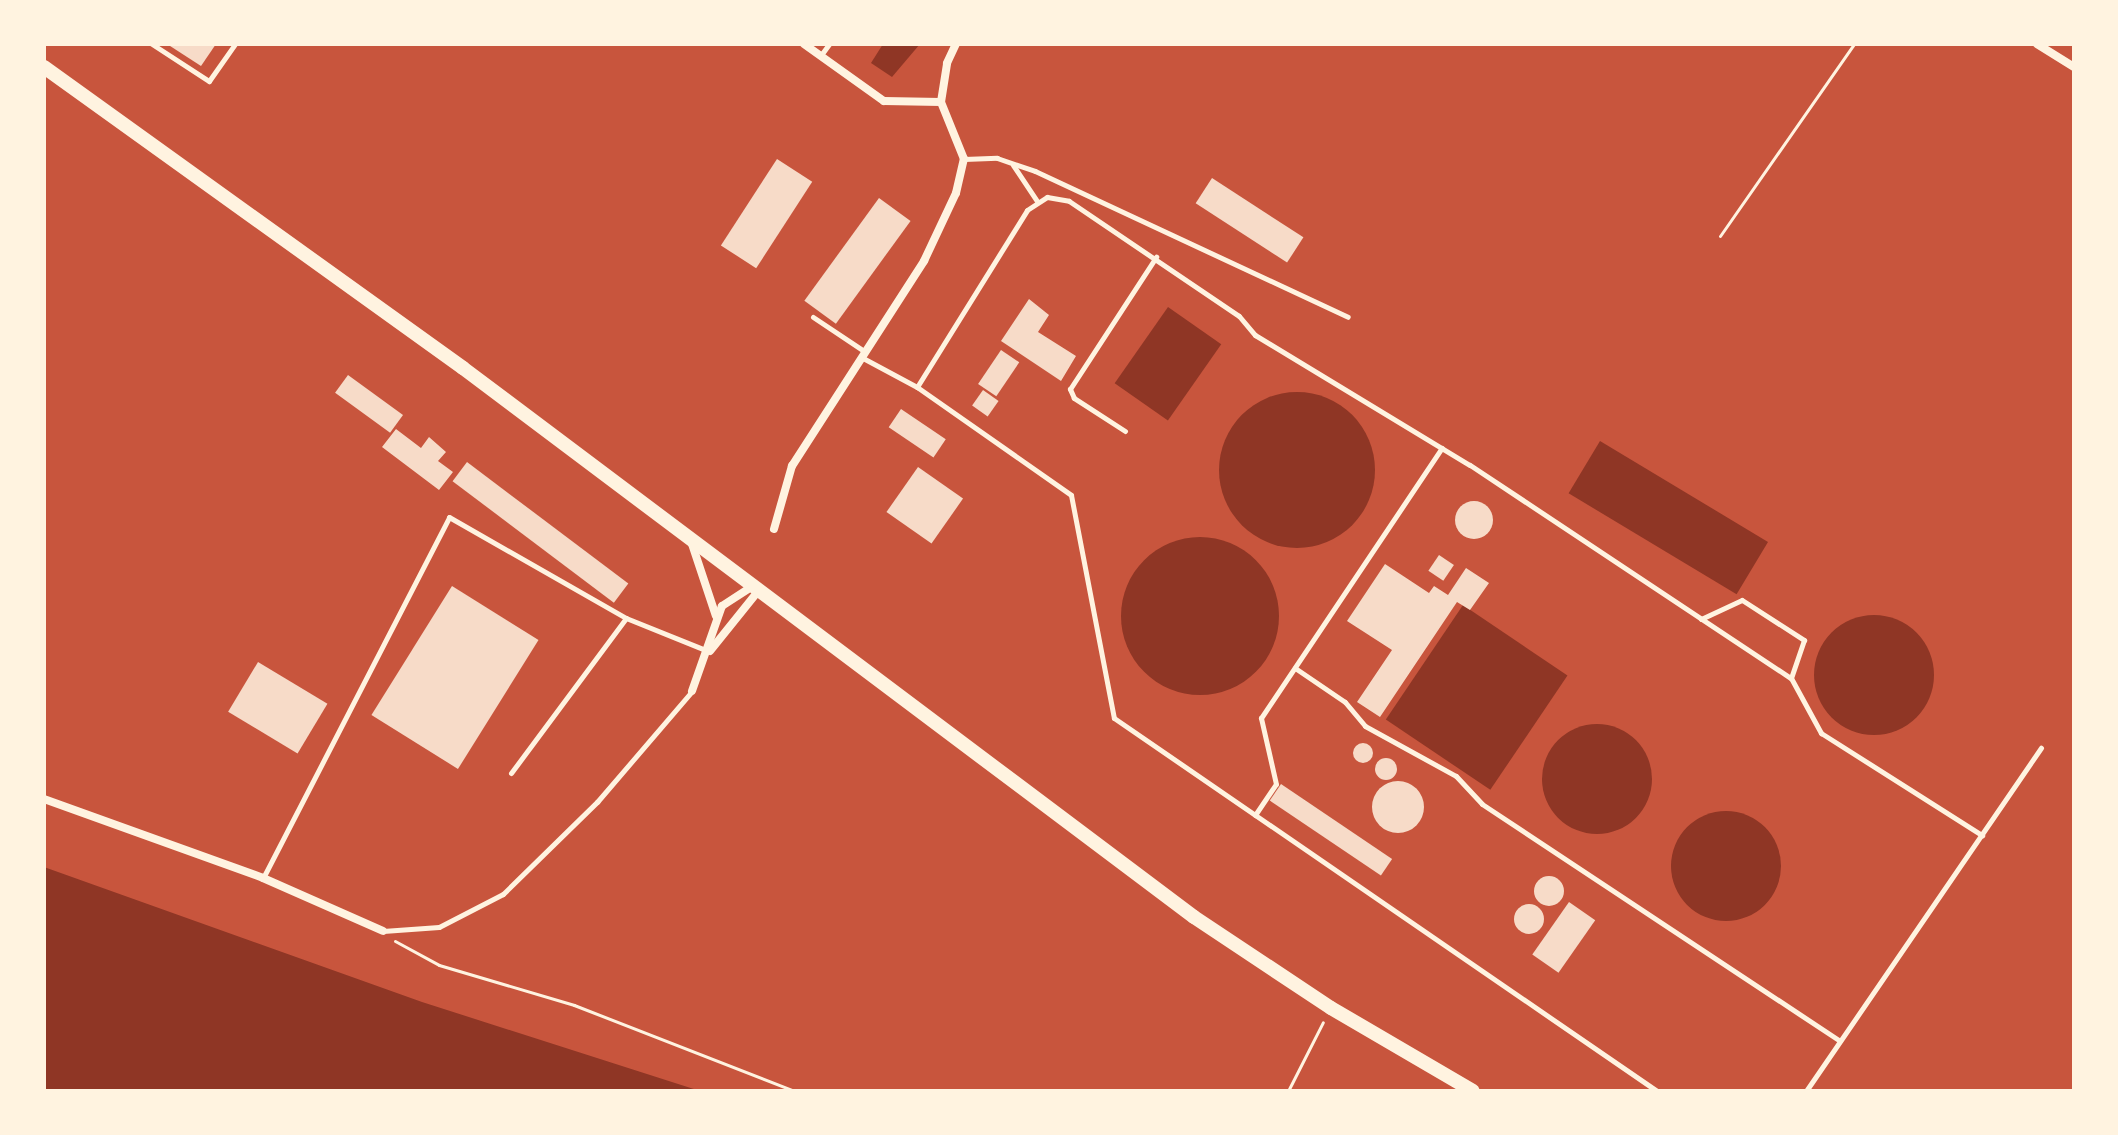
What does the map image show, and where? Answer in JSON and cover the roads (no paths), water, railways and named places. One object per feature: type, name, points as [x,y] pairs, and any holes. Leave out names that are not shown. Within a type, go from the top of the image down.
[{"type":"main road","points":[[44,67],[691,538],[1116,860],[1331,1008],[1473,1091]]},
{"type":"street","points":[[804,44],[884,101],[941,102]]},
{"type":"street","points":[[774,529],[792,466],[924,261],[956,193],[964,159],[941,102],[947,63],[956,44]]},
{"type":"street","points":[[2037,44],[2074,67]]},
{"type":"street","points":[[691,538],[716,616]]},
{"type":"street","points":[[692,691],[709,651],[716,616],[727,599],[756,588]]},
{"type":"street","points":[[709,651],[756,588]]},
{"type":"street","points":[[44,799],[263,878],[383,931]]},
{"type":"lane","points":[[152,44],[209,81],[235,44]]},
{"type":"lane","points":[[821,55],[829,44]]},
{"type":"lane","points":[[964,159],[1011,163],[1348,317]]},
{"type":"lane","points":[[1011,163],[1037,201]]},
{"type":"lane","points":[[917,387],[1003,244],[1037,201],[1056,197],[1069,201],[1239,316],[1255,335],[1442,448],[1791,678],[1821,733],[1982,835]]},
{"type":"lane","points":[[1125,431],[1074,398],[1070,389],[1156,257]]},
{"type":"lane","points":[[813,317],[862,354],[917,387],[1071,495],[1114,718],[1657,1091]]},
{"type":"lane","points":[[1255,815],[1276,784],[1261,718],[1442,448]]},
{"type":"lane","points":[[263,878],[449,517],[626,618],[709,651]]},
{"type":"lane","points":[[1701,619],[1742,600],[1804,640],[1791,678]]},
{"type":"lane","points":[[511,773],[626,618]]},
{"type":"lane","points":[[1295,668],[1345,702],[1365,726],[1456,776],[1482,804],[1840,1041]]},
{"type":"lane","points":[[383,931],[439,927],[503,894],[597,802],[692,691]]},
{"type":"lane","points":[[1806,1091],[2041,748]]}]
